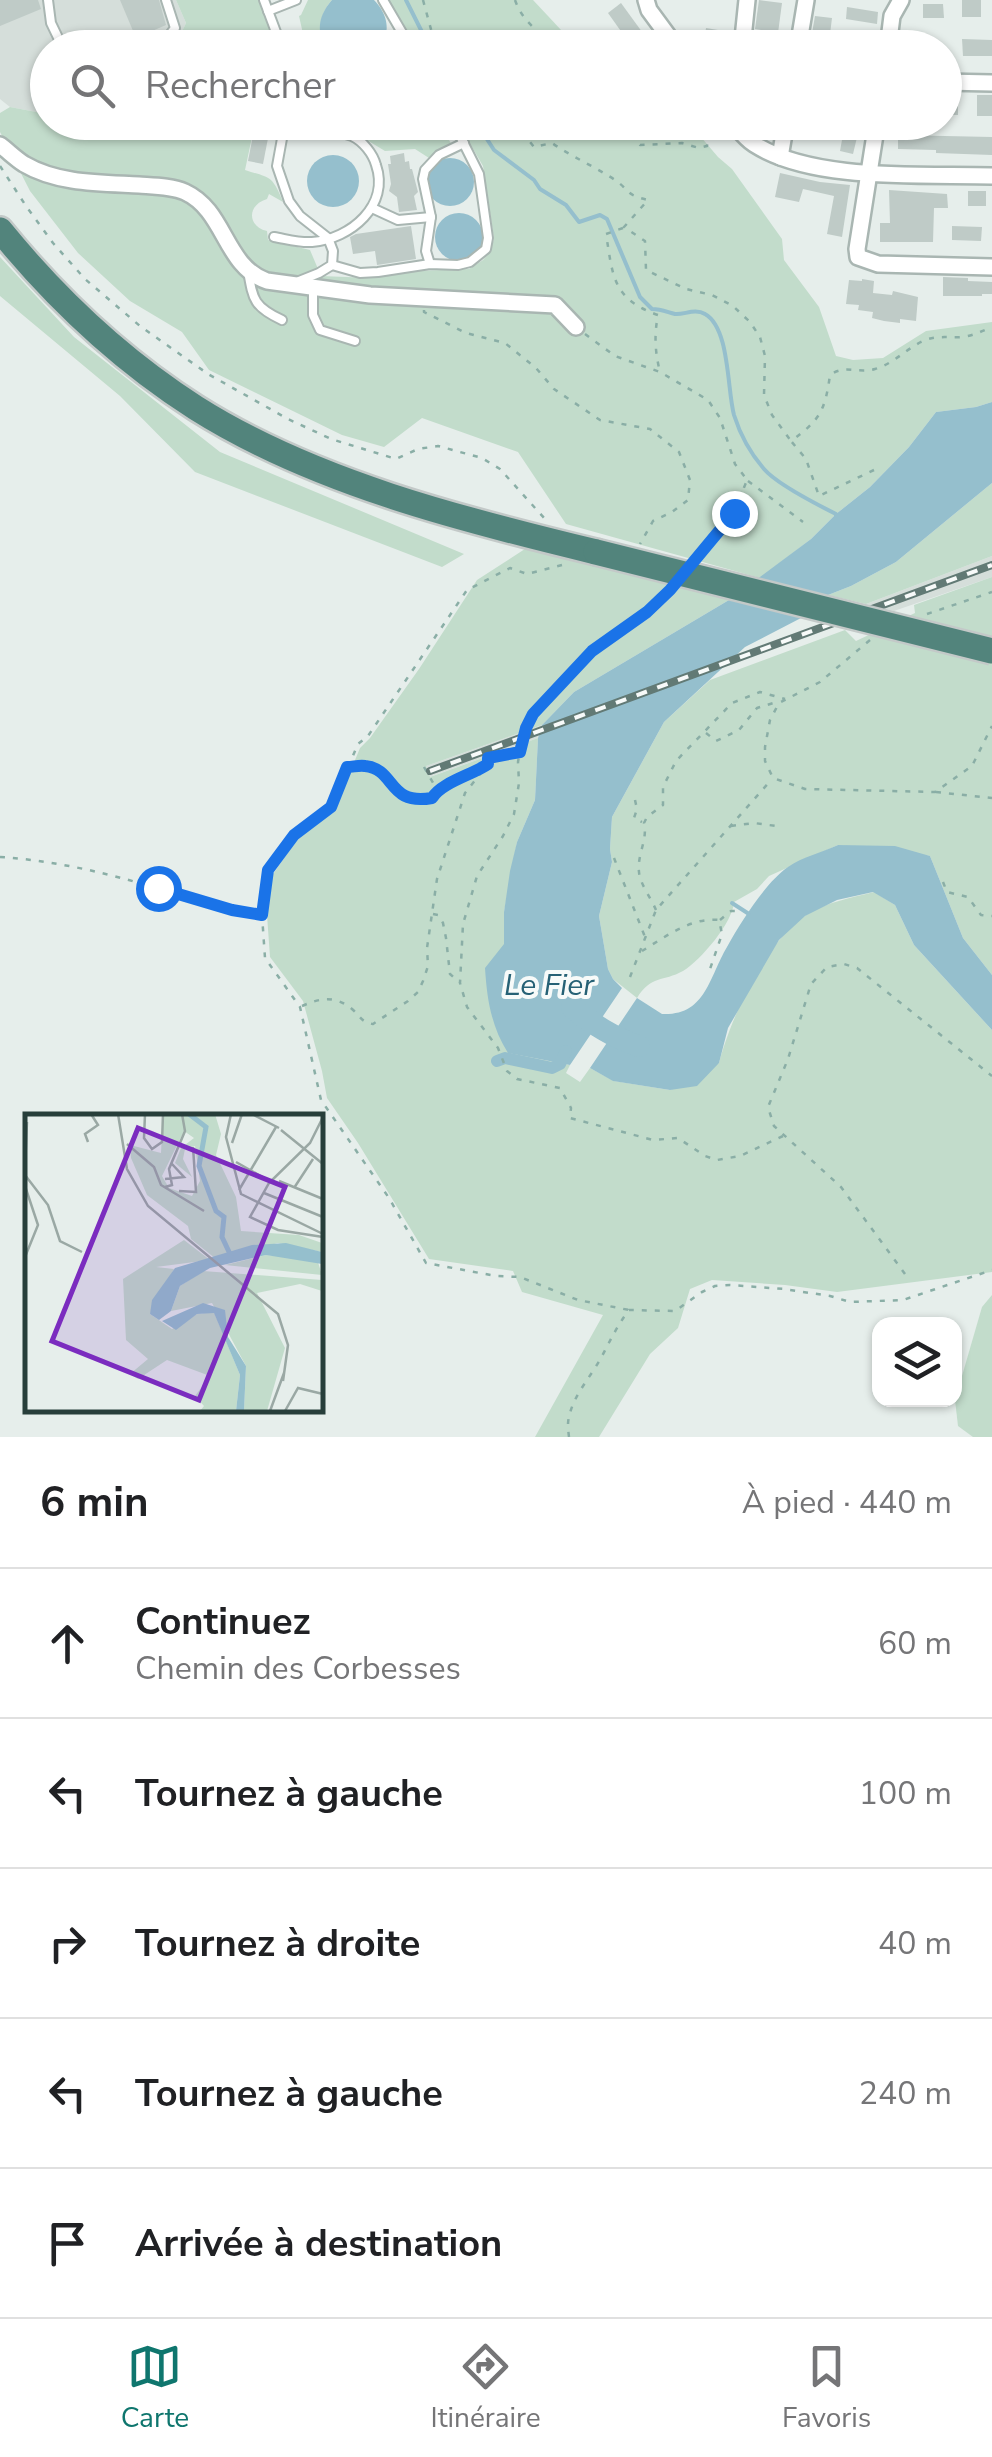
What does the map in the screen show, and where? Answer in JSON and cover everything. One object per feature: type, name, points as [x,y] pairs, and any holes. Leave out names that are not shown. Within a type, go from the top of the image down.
[{"type":"highway","points":[[0,230],[57,296],[107,343],[184,400],[239,432],[340,478],[529,536],[992,651]]},
{"type":"street","points":[[646,0],[664,30]]},
{"type":"street","points":[[744,30],[746,0]]},
{"type":"street","points":[[801,30],[806,0]]},
{"type":"street","points":[[890,30],[897,1]]},
{"type":"street","points":[[962,82],[992,82]]},
{"type":"street","points":[[749,140],[780,157],[823,168],[992,176]]},
{"type":"street","points":[[780,157],[783,140]]},
{"type":"street","points":[[874,140],[858,256],[878,264],[992,266]]},
{"type":"street","points":[[0,144],[25,165],[82,182],[183,191],[209,212],[243,268],[267,282],[370,295],[555,306],[576,327]]},
{"type":"lane","points":[[48,0],[55,30]]},
{"type":"lane","points":[[166,0],[173,30]]},
{"type":"lane","points":[[264,0],[275,30]]},
{"type":"lane","points":[[268,11],[296,0]]},
{"type":"lane","points":[[383,0],[400,30]]},
{"type":"lane","points":[[282,140],[277,166],[288,201],[328,238],[332,264]]},
{"type":"lane","points":[[274,236],[313,242],[364,220],[378,199],[380,176],[375,160],[357,140]]},
{"type":"lane","points":[[332,264],[360,273],[430,264],[458,265],[470,262],[486,249],[480,174],[462,140]]},
{"type":"lane","points":[[430,264],[426,251],[431,217],[423,179],[439,156],[464,143]]},
{"type":"lane","points":[[372,208],[398,220],[431,217]]},
{"type":"lane","points":[[290,284],[332,264]]},
{"type":"lane","points":[[248,271],[254,302],[282,320]]},
{"type":"lane","points":[[314,287],[312,315],[320,330],[355,341]]},
{"type":"path","points":[[422,0],[431,30]]},
{"type":"path","points":[[515,0],[520,14],[535,30]]},
{"type":"path","points":[[528,140],[534,147],[552,143],[618,182],[629,195],[648,200],[624,228],[606,234],[618,290],[636,306],[658,315],[655,331],[660,372]]},
{"type":"path","points":[[637,140],[640,145],[682,143],[699,148],[707,146],[708,140]]},
{"type":"path","points":[[0,166],[26,206],[84,278],[140,326],[195,365],[331,439],[396,460],[418,449],[438,446],[482,458],[500,469],[550,523]]},
{"type":"path","points":[[624,228],[645,242],[646,270],[686,290],[722,300],[750,322],[760,337],[765,356],[764,395],[772,415],[806,459],[820,496],[874,470]]},
{"type":"path","points":[[424,312],[466,333],[505,343],[536,368],[554,390],[600,420],[650,430],[679,452],[690,480],[688,500],[653,522],[636,552]]},
{"type":"path","points":[[576,327],[615,356],[660,372],[708,400],[747,480],[803,522]]},
{"type":"path","points":[[791,442],[818,419],[830,375],[838,370],[870,370],[925,340],[974,335],[992,327]]},
{"type":"path","points":[[700,556],[734,513],[747,480]]},
{"type":"path","points":[[567,563],[527,574],[510,568],[467,590],[368,736],[358,744],[331,807],[294,835],[268,870],[262,915],[265,958],[300,1006],[321,1100],[390,1198],[426,1263],[496,1276],[520,1276],[578,1300],[629,1310],[676,1311],[715,1286],[784,1288],[850,1302],[904,1300],[992,1270]]},
{"type":"path","points":[[670,590],[647,612],[592,651],[533,714],[520,752],[514,814],[477,876],[470,898],[463,924],[460,983],[467,1007],[498,1048],[507,1071],[517,1079],[560,1088],[570,1108],[570,1118],[653,1140],[678,1138],[717,1160],[740,1156],[783,1136]]},
{"type":"path","points":[[929,614],[992,592]]},
{"type":"path","points":[[871,639],[820,682],[780,703],[770,720],[765,747],[765,761],[773,778],[804,789],[935,792],[992,798]]},
{"type":"path","points":[[656,910],[639,875],[640,851],[647,836],[644,823],[663,805],[662,787],[676,761],[732,704],[760,692],[786,700]]},
{"type":"path","points":[[706,733],[716,742],[738,730],[758,708],[786,700]]},
{"type":"path","points":[[935,792],[972,766],[992,727]]},
{"type":"path","points":[[300,1006],[322,997],[339,1002],[362,1021],[373,1024],[418,992],[428,966],[437,879],[465,794],[488,764],[488,758],[520,752]]},
{"type":"path","points":[[347,767],[369,766],[384,775],[406,798],[416,800],[432,798],[437,789],[488,764]]},
{"type":"path","points":[[424,768],[437,789]]},
{"type":"path","points":[[630,977],[656,910],[773,778]]},
{"type":"path","points":[[635,800],[634,818],[644,823]]},
{"type":"path","points":[[730,826],[776,826]]},
{"type":"path","points":[[0,858],[34,860],[106,875],[262,915]]},
{"type":"path","points":[[614,858],[645,938]]},
{"type":"path","points":[[943,882],[947,892],[968,897],[981,915],[992,916]]},
{"type":"path","points":[[640,951],[683,927],[707,919],[719,920],[739,911]]},
{"type":"path","points":[[432,913],[442,923],[450,974],[460,983]]},
{"type":"path","points":[[710,972],[722,934],[719,920]]},
{"type":"path","points":[[904,1274],[841,1186],[774,1126],[768,1106],[788,1059],[811,984],[827,967],[844,964],[857,968],[992,1076]]},
{"type":"path","points":[[569,1437],[570,1413],[577,1398],[629,1310]]},
{"type":"shaded area","points":[[0,0],[176,0],[186,23],[183,30],[30,30],[30,111],[10,107],[0,99]]},
{"type":"shaded area","points":[[992,556],[992,577],[894,611],[866,604]]},
{"type":"shaded area","points":[[542,725],[538,738],[429,777],[426,766]]},
{"type":"green space","points":[[176,0],[260,0],[271,30],[183,30],[186,23]]},
{"type":"green space","points":[[308,0],[332,0],[321,30],[302,30],[301,15]]},
{"type":"green space","points":[[387,0],[533,0],[561,30],[405,30]]},
{"type":"green space","points":[[10,107],[30,111],[30,140],[251,140],[245,170],[269,178],[283,202],[269,194],[253,210],[253,220],[267,231],[268,240],[310,250],[321,276],[372,278],[469,269],[490,252],[494,239],[483,166],[468,140],[704,140],[732,169],[782,239],[784,260],[819,307],[836,356],[853,360],[883,358],[926,331],[992,322],[992,402],[936,412],[870,487],[760,578],[566,524],[518,452],[422,418],[384,447],[342,435],[209,370],[182,332],[130,301],[78,253],[30,191],[0,132],[0,113]]},
{"type":"green space","points":[[367,140],[449,140],[452,145],[429,158],[415,149],[385,151]]},
{"type":"green space","points":[[0,257],[74,337],[220,452],[464,554],[442,567],[195,472],[120,396],[0,296]]},
{"type":"green space","points":[[992,483],[992,556],[866,604],[828,595],[896,562]]},
{"type":"green space","points":[[528,547],[729,600],[574,692],[542,725],[426,766],[430,777],[538,738],[535,800],[517,842],[504,912],[508,1053],[570,1065],[566,1073],[580,1082],[590,1068],[614,1081],[670,1090],[719,1063],[752,982],[791,927],[822,907],[874,892],[895,905],[914,945],[992,1030],[992,1272],[837,1292],[712,1280],[690,1289],[678,1328],[650,1354],[599,1437],[535,1437],[603,1315],[522,1292],[513,1271],[429,1259],[327,1098],[303,1001],[270,957],[267,915],[273,874],[298,838],[334,811],[360,748],[419,669],[477,580]]},
{"type":"green space","points":[[992,577],[992,975],[963,938],[930,856],[838,845],[769,876],[757,889],[734,902],[715,940],[683,971],[652,982],[637,998],[613,979],[599,916],[612,862],[612,817],[664,722],[710,680],[845,630],[856,641],[915,613],[914,605]]},
{"type":"green space","points":[[992,1295],[992,1437],[973,1437],[958,1426],[956,1407],[962,1407],[962,1376],[982,1307]]},
{"type":"water","points":[[332,0],[374,0],[382,11],[386,30],[320,30],[324,11]]},
{"type":"water","points":[[333,155],[351,163],[359,181],[351,199],[333,207],[315,199],[307,181],[315,163]]},
{"type":"water","points":[[450,158],[467,165],[474,182],[467,199],[450,206],[433,199],[426,182],[433,165]]},
{"type":"water","points":[[459,213],[476,220],[483,237],[476,254],[459,261],[442,254],[435,237],[442,220]]},
{"type":"water","name":"Le Fier","points":[[992,402],[992,483],[896,562],[828,595],[801,618],[745,647],[664,722],[612,817],[612,862],[599,916],[608,969],[622,988],[570,1065],[508,1053],[491,1012],[485,968],[504,944],[510,871],[517,842],[535,800],[542,725],[574,692],[729,600],[811,539],[870,487],[936,412]]},
{"type":"water","name":"Le Fier","points":[[838,845],[895,846],[930,856],[963,938],[992,975],[992,1030],[914,945],[895,905],[873,892],[837,900],[805,916],[779,940],[728,1028],[719,1063],[697,1086],[670,1090],[613,1081],[590,1068],[637,998],[662,1014],[677,1013],[697,1002],[739,926],[771,882],[794,863]]},
{"type":"building","points":[[0,0],[38,0],[41,9],[0,26]]},
{"type":"building","points":[[120,0],[159,0],[166,25],[154,30],[133,30]]},
{"type":"building","points":[[759,0],[782,3],[778,30],[755,29]]},
{"type":"building","points":[[962,0],[981,0],[981,17],[962,17]]},
{"type":"building","points":[[621,3],[641,30],[620,30],[608,13]]},
{"type":"building","points":[[923,4],[943,4],[944,18],[923,18]]},
{"type":"building","points":[[847,7],[878,12],[877,24],[846,19]]},
{"type":"building","points":[[815,16],[832,18],[830,30],[813,30]]},
{"type":"building","points":[[962,39],[992,40],[992,56],[963,56]]},
{"type":"building","points":[[977,95],[992,95],[992,116],[977,116]]},
{"type":"building","points":[[992,137],[992,155],[898,149],[898,140]]},
{"type":"building","points":[[252,140],[268,140],[263,164],[248,161]]},
{"type":"building","points":[[842,140],[856,140],[853,154],[840,151]]},
{"type":"building","points":[[404,153],[418,192],[414,196],[417,210],[399,212],[397,197],[389,191],[388,164],[390,156]]},
{"type":"building","points":[[780,173],[850,185],[842,237],[827,234],[834,196],[803,189],[799,202],[775,197]]},
{"type":"building","points":[[889,190],[947,194],[948,208],[934,208],[933,242],[880,242],[880,223],[890,223]]},
{"type":"building","points":[[968,191],[986,191],[986,206],[968,206]]},
{"type":"building","points":[[411,226],[416,259],[377,265],[375,251],[353,254],[350,237],[356,234]]},
{"type":"building","points":[[952,226],[982,227],[981,241],[952,240]]},
{"type":"building","points":[[943,277],[992,282],[992,294],[943,296]]},
{"type":"building","points":[[849,280],[874,281],[873,293],[892,295],[893,291],[918,297],[916,321],[884,321],[872,318],[873,312],[858,310],[859,305],[846,304]]},
{"type":"waterway","points":[[406,0],[421,30]]},
{"type":"waterway","points":[[488,140],[540,189],[566,205],[579,222],[600,215],[607,219],[640,297],[652,309],[675,314],[701,312],[713,321],[723,346],[734,415],[750,450],[770,475],[836,516]]},
{"type":"waterway","points":[[732,903],[749,914]]},
{"type":"waterway","name":"Le Fier","points":[[572,1007],[604,1030],[639,1046]]},
{"type":"waterway","points":[[497,1061],[505,1058],[552,1068],[560,1064],[566,1051]]},
{"type":"railway","points":[[430,771],[992,565]]},
{"type":"route","points":[[158,888],[262,915],[268,870],[294,835],[331,807],[347,767],[369,766],[384,775],[406,798],[416,800],[432,798],[437,789],[488,764],[488,758],[520,752],[533,714],[592,651],[647,612],[670,590],[734,513]]}]
